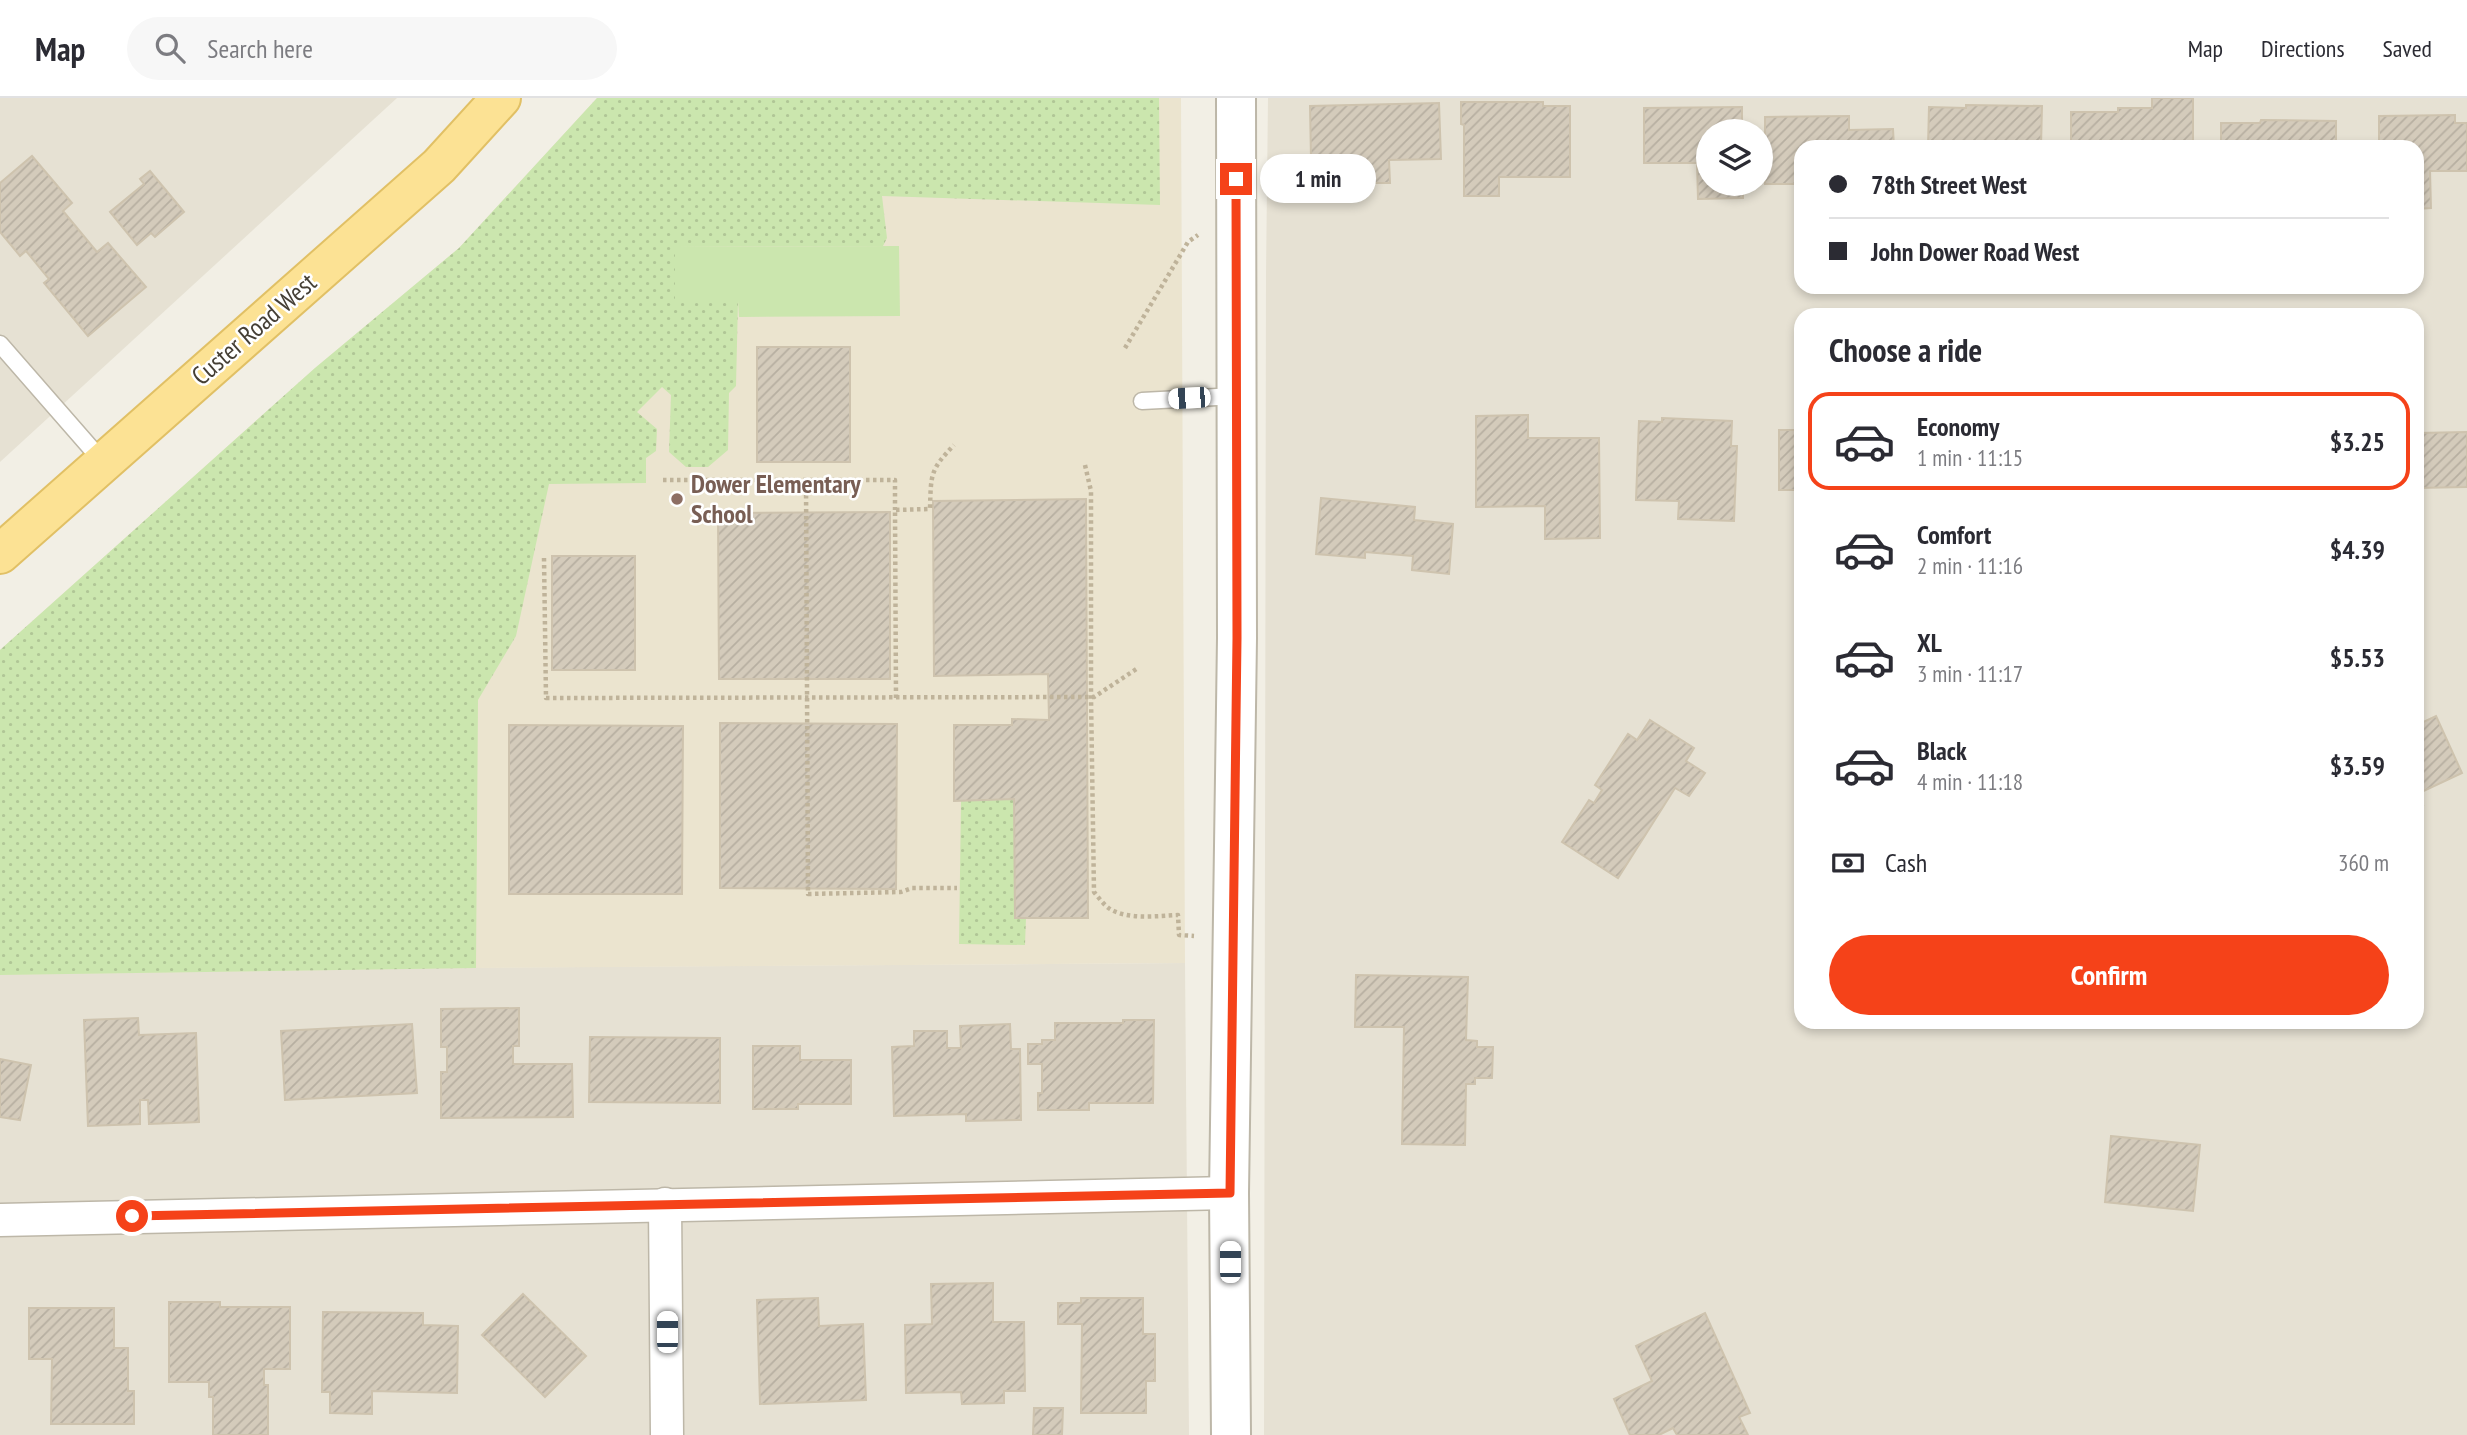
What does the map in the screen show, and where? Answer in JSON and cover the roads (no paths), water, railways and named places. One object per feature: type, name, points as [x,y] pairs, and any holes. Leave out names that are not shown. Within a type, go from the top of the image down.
[{"type":"main road","name":"Custer Road West","points":[[0,554],[439,166],[501,98]]},
{"type":"street","points":[[1231,1435],[1230,1193],[1237,638],[1236,98]]},
{"type":"street","points":[[0,1220],[1230,1193]]},
{"type":"street","points":[[665,1204],[667,1435]]},
{"type":"lane","points":[[0,344],[103,462]]},
{"type":"lane","points":[[1142,401],[1236,396]]},
{"type":"place","name":"Dower Elementary School","points":[[677,499]]}]
